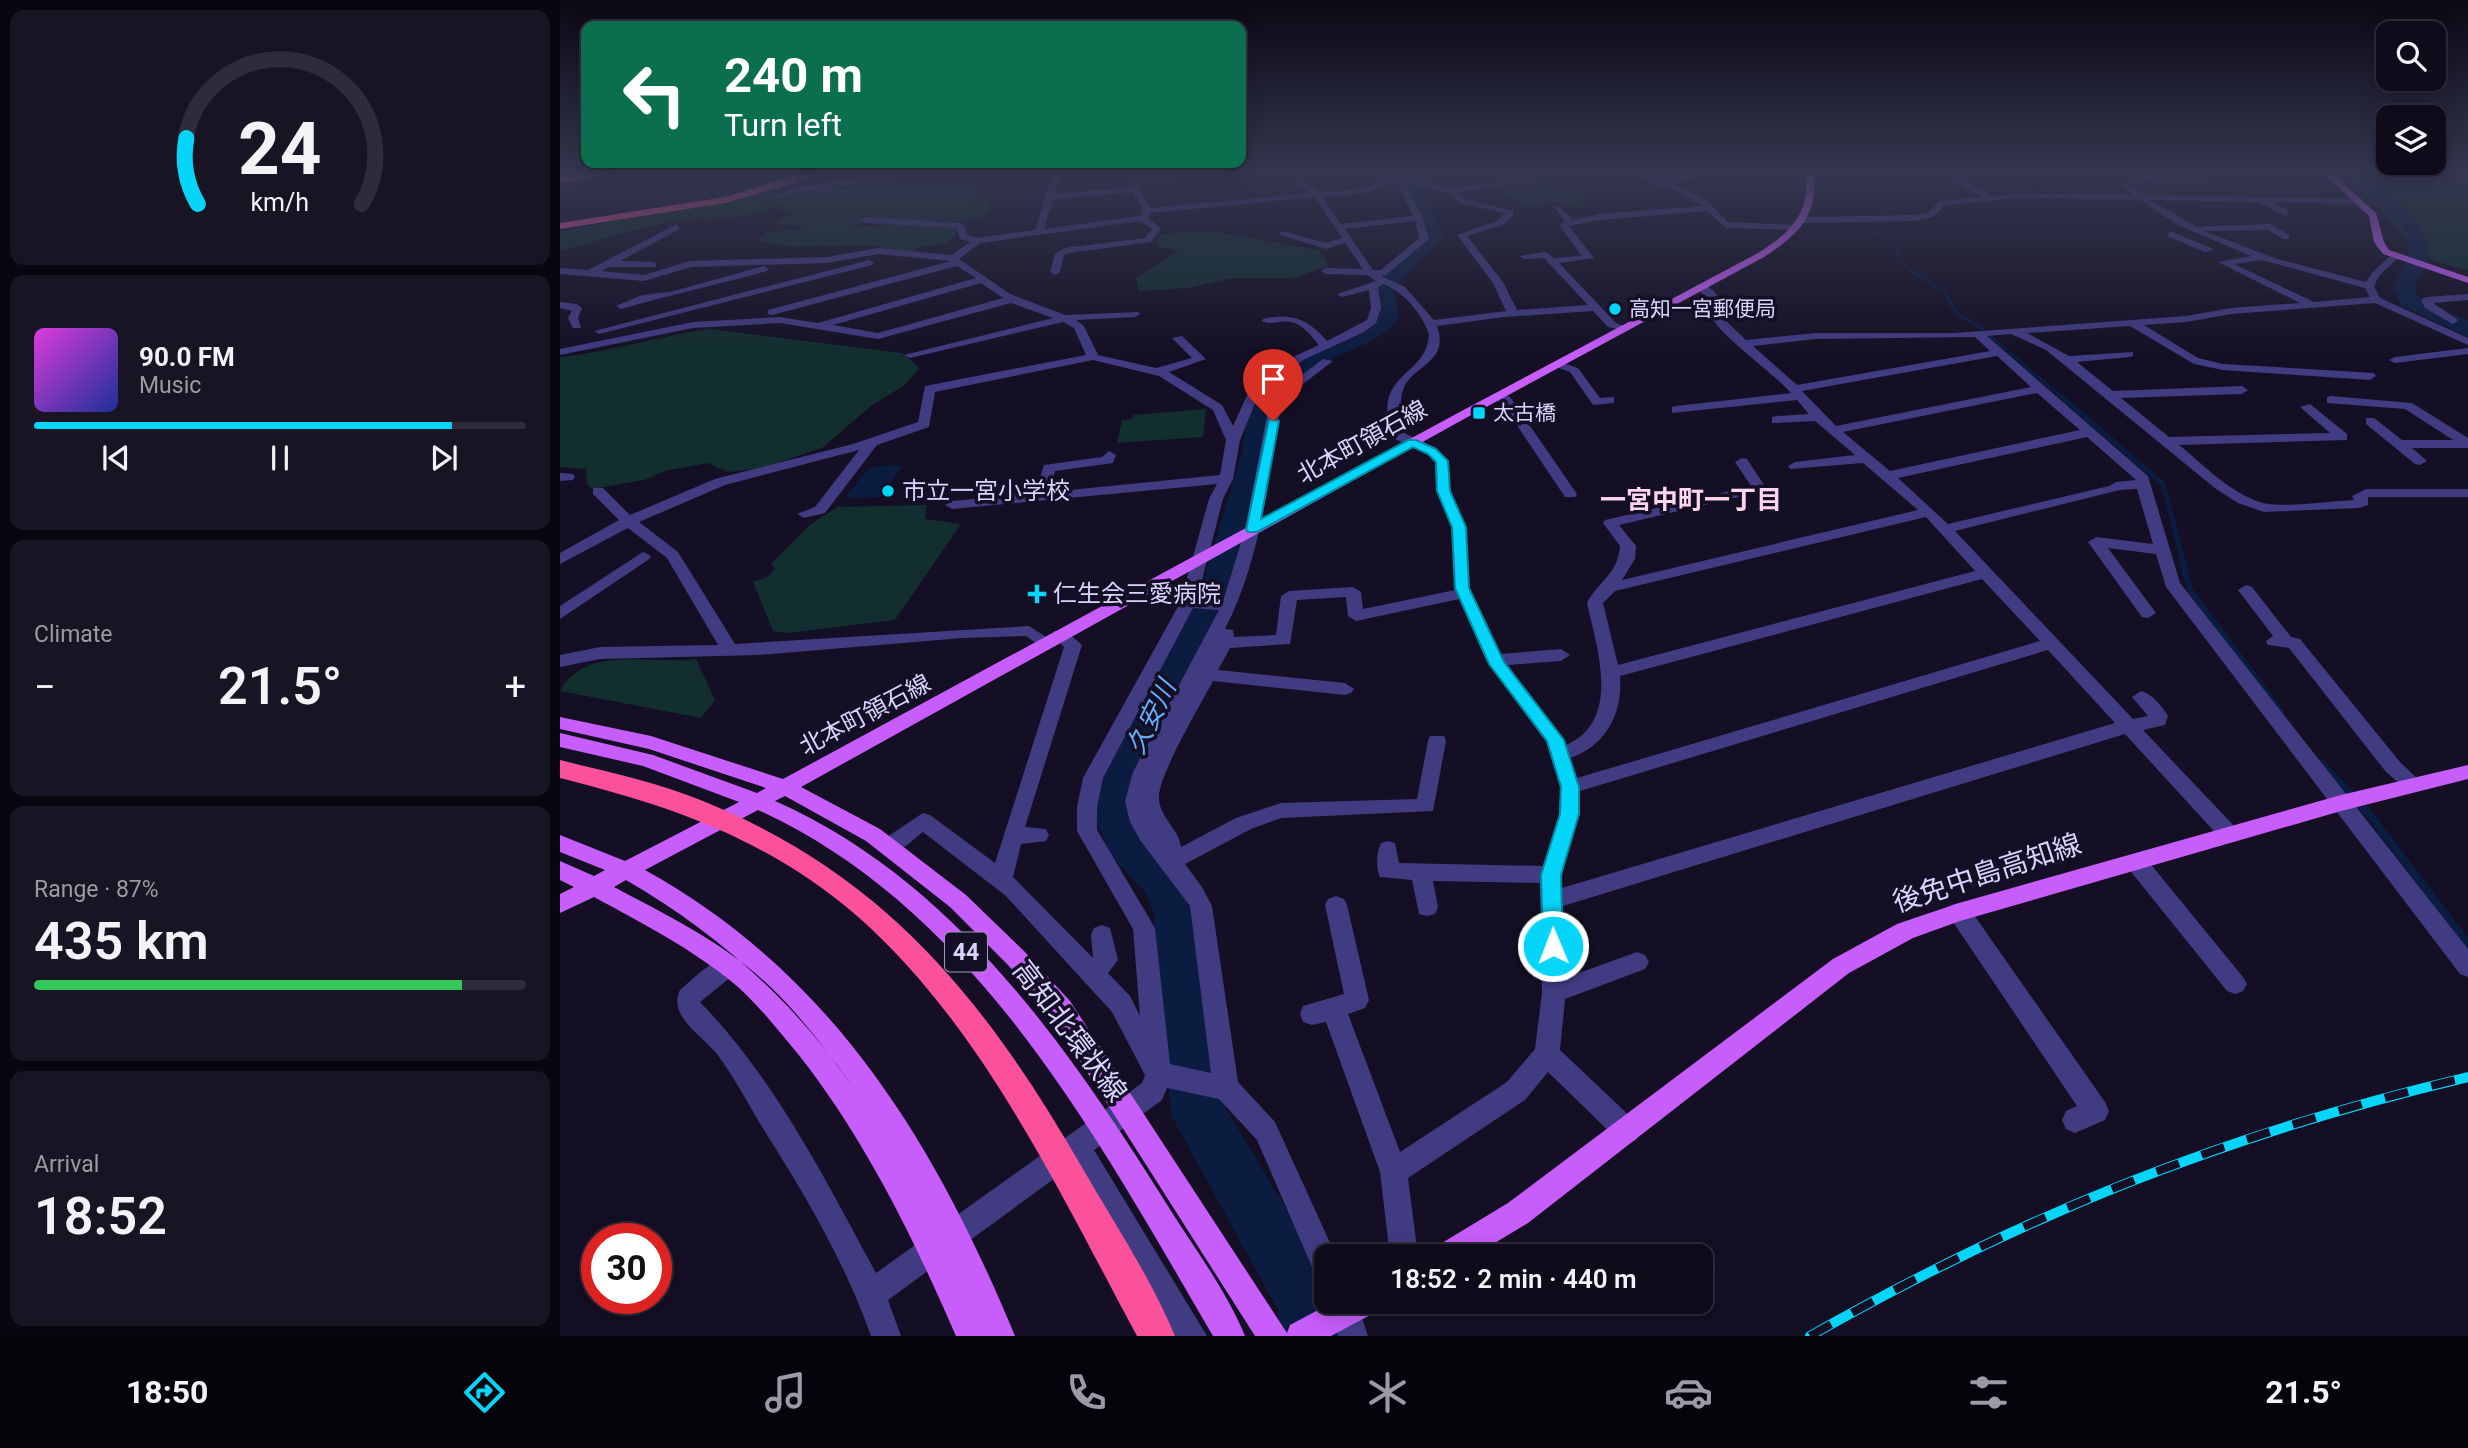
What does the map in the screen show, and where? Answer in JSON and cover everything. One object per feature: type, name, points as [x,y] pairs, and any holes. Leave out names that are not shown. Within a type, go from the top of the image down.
[{"type":"highway","points":[[560,769],[635,789],[721,819],[778,848],[841,887],[901,941],[960,1009],[1018,1094],[1157,1336]]},
{"type":"main road","name":"北本町領石線","points":[[560,904],[867,744],[1412,442],[1761,255],[1789,232]]},
{"type":"main road","points":[[2378,232],[2382,248],[2394,257],[2468,281]]},
{"type":"main road","points":[[560,723],[651,743],[783,786],[837,813],[888,847],[958,901],[1016,958],[1061,1009],[1273,1336]]},
{"type":"main road","name":"高知北環状線","points":[[560,740],[636,757],[741,794],[833,843],[891,880],[990,975],[1040,1035],[1113,1144],[1230,1336]]},
{"type":"main road","name":"後免中島高知線","points":[[1467,1244],[1518,1213],[1841,967],[1905,931],[1959,912],[2230,835],[2468,772]]},
{"type":"main road","points":[[560,843],[582,850],[635,876],[727,936],[770,971],[821,1024],[878,1105],[936,1198],[1000,1336]]},
{"type":"main road","points":[[560,870],[595,886],[727,965],[754,987],[826,1069],[910,1211],[949,1285],[971,1336]]},
{"type":"main road","points":[[1301,1336],[1348,1314]]},
{"type":"street","points":[[587,275],[606,259],[626,253],[667,232]]},
{"type":"street","points":[[969,232],[962,233],[963,237],[978,241],[1031,232]]},
{"type":"street","points":[[1055,272],[1060,254],[1067,250],[1119,249],[1148,240],[1154,232]]},
{"type":"street","points":[[871,1294],[1153,1091],[1162,1075],[1144,928],[1087,831],[1087,807],[1093,778],[1188,603],[1206,556],[1216,499],[1226,479],[1233,440],[1253,394],[1290,363],[1365,327],[1372,321],[1376,310],[1377,284],[1343,232]]},
{"type":"street","points":[[1283,234],[1311,238],[1334,250],[1330,272],[1371,272],[1387,271],[1424,239],[1425,232]]},
{"type":"street","points":[[1470,232],[1462,235],[1477,258],[1494,274],[1513,314]]},
{"type":"street","points":[[1552,261],[1589,258],[1565,232]]},
{"type":"street","points":[[2279,232],[2286,237]]},
{"type":"street","points":[[2208,250],[2174,235],[2207,233],[2259,258],[2369,286],[2376,300]]},
{"type":"street","points":[[1326,246],[1347,239]]},
{"type":"street","points":[[772,312],[956,260],[978,241]]},
{"type":"street","points":[[703,263],[706,249]]},
{"type":"street","points":[[561,271],[643,282],[703,263],[827,260],[879,251],[956,260],[974,269],[980,279],[1012,299],[1066,319],[1080,329],[1093,357]]},
{"type":"street","points":[[599,331],[903,254]]},
{"type":"street","points":[[1524,256],[1546,255],[1612,326],[1622,329]]},
{"type":"street","points":[[2369,286],[2375,275],[2394,257]]},
{"type":"street","points":[[2259,258],[2223,262],[2316,307]]},
{"type":"street","points":[[606,259],[653,265]]},
{"type":"street","points":[[621,306],[646,297],[671,295],[798,260]]},
{"type":"street","points":[[816,327],[980,279]]},
{"type":"street","points":[[1342,294],[1377,284],[1398,286],[1431,324],[1436,341],[1432,353],[1400,383],[1395,393],[1401,436],[1432,451],[1442,461],[1443,491],[1459,527],[1459,567],[1464,593],[1495,660],[1555,740],[1570,787],[1569,814],[1551,875],[1554,993],[1547,1054],[1516,1091],[1394,1172]]},
{"type":"street","points":[[1700,287],[1714,295],[1720,322],[1746,343],[1818,417],[1929,512],[2230,835]]},
{"type":"street","points":[[2429,325],[2453,321],[2429,306],[2426,300],[2468,297]]},
{"type":"street","points":[[560,352],[693,325],[780,320],[878,337],[1012,299]]},
{"type":"street","points":[[1746,343],[1815,337],[1983,333],[2133,323],[2186,319],[2231,311],[2316,307],[2376,300],[2468,342]]},
{"type":"street","points":[[560,305],[573,306],[578,310],[573,318],[577,326]]},
{"type":"street","points":[[1431,324],[1513,314],[1598,308]]},
{"type":"street","points":[[1358,324],[1368,311],[1376,310]]},
{"type":"street","points":[[911,355],[1066,319],[1135,314]]},
{"type":"street","points":[[1267,321],[1286,316],[1300,320],[1325,345]]},
{"type":"street","points":[[2133,323],[2194,360],[2224,367],[2370,376]]},
{"type":"street","points":[[1080,329],[1106,326]]},
{"type":"street","points":[[2013,331],[2050,348],[2221,486],[2264,508],[2359,504],[2363,502],[2359,496],[2366,493],[2468,493]]},
{"type":"street","points":[[1983,333],[2143,479],[2172,584],[2187,606],[2351,801],[2468,967]]},
{"type":"street","points":[[1158,371],[1200,359],[1178,338]]},
{"type":"street","points":[[2395,360],[2468,351]]},
{"type":"street","points":[[1676,410],[1796,392],[2001,352]]},
{"type":"street","points":[[2067,360],[2129,354]]},
{"type":"street","points":[[564,554],[627,520],[728,479],[870,445],[924,424],[929,389],[1093,357],[1158,371],[1214,405],[1233,440]]},
{"type":"street","points":[[1172,860],[1170,842],[1154,819],[1148,797],[1154,777],[1206,675],[1225,624],[1252,530],[1276,399],[1327,360]]},
{"type":"street","points":[[1556,364],[1574,370],[1597,402],[1610,400]]},
{"type":"street","points":[[1834,430],[2042,388]]},
{"type":"street","points":[[2110,395],[2242,390]]},
{"type":"street","points":[[1496,397],[1506,400],[1570,494]]},
{"type":"street","points":[[2331,400],[2408,406],[2468,444]]},
{"type":"street","points":[[2166,441],[2342,438],[2306,407]]},
{"type":"street","points":[[1776,420],[1818,417]]},
{"type":"street","points":[[2370,421],[2420,461]]},
{"type":"street","points":[[1888,476],[2091,432]]},
{"type":"street","points":[[2400,444],[2468,444]]},
{"type":"street","points":[[804,514],[820,510],[870,445]]},
{"type":"street","points":[[1041,496],[1049,468],[1108,460],[1109,456]]},
{"type":"street","points":[[1795,466],[1868,458]]},
{"type":"street","points":[[1560,754],[1588,744],[1600,735],[1612,681],[1595,603],[1611,585],[1627,559],[1628,546],[1610,523],[1759,488],[1742,462]]},
{"type":"street","points":[[952,505],[1226,479]]},
{"type":"street","points":[[1945,529],[2063,502],[2114,489],[2116,486],[2143,484]]},
{"type":"street","points":[[598,491],[627,520],[673,555],[729,649]]},
{"type":"street","points":[[1611,585],[1632,584],[1929,512]]},
{"type":"street","points":[[2148,612],[2096,542],[2162,550]]},
{"type":"street","points":[[560,614],[643,557]]},
{"type":"street","points":[[1611,673],[1986,573]]},
{"type":"street","points":[[2246,590],[2280,642],[2294,643],[2393,767],[2413,785]]},
{"type":"street","points":[[1188,603],[1225,624],[1284,640],[1289,596],[1353,592],[1356,616],[1464,593]]},
{"type":"street","points":[[1220,1086],[1202,906],[1195,891],[1172,860],[1158,848],[1136,810],[1137,790],[1149,760],[1225,624]]},
{"type":"street","points":[[560,661],[600,653],[729,649],[1029,631],[1073,645],[1012,836],[1001,880]]},
{"type":"street","points":[[1570,787],[2050,643]]},
{"type":"street","points":[[1495,660],[1561,654]]},
{"type":"street","points":[[1206,675],[1345,689]]},
{"type":"street","points":[[1552,900],[2158,720],[2159,716],[2141,697]]},
{"type":"street","points":[[1172,860],[1256,817],[1308,807],[1325,810],[1426,806],[1437,741]]},
{"type":"street","points":[[888,847],[922,821],[1001,880],[1121,1004],[1162,1075],[1220,1086],[1266,1131],[1316,1244]]},
{"type":"street","points":[[1012,836],[1039,835]]},
{"type":"street","points":[[1388,849],[1388,871],[1551,875]]},
{"type":"street","points":[[2136,862],[2235,984]]},
{"type":"street","points":[[1421,872],[1427,907]]},
{"type":"street","points":[[1336,905],[1357,1000],[1323,1012],[1394,1172],[1403,1244]]},
{"type":"street","points":[[1959,912],[2096,1111],[2076,1120]]},
{"type":"street","points":[[1092,973],[1106,960],[1102,935]]},
{"type":"street","points":[[1554,993],[1637,962]]},
{"type":"street","points":[[727,965],[688,998],[688,1006],[726,1046],[797,1157],[871,1294],[886,1336]]},
{"type":"street","points":[[1547,1054],[1628,1131]]},
{"type":"street","points":[[1077,1147],[1192,1336]]},
{"type":"green space","points":[[560,232],[627,232],[560,251]]},
{"type":"green space","points":[[766,232],[957,232],[948,243],[913,248],[917,251],[910,252],[864,245],[794,247],[757,241]]},
{"type":"green space","points":[[1218,232],[1319,250],[1329,266],[1292,278],[1232,278],[1189,288],[1139,291],[1136,278],[1178,251],[1157,246],[1159,234]]},
{"type":"green space","points":[[2401,232],[2468,232],[2468,270],[2430,259],[2416,250]]},
{"type":"green space","points":[[710,329],[903,353],[919,368],[905,385],[872,405],[822,448],[762,468],[728,472],[708,463],[665,471],[644,480],[592,489],[587,484],[586,469],[560,467],[560,357]]},
{"type":"green space","points":[[1206,409],[1203,437],[1117,443],[1122,420],[1132,419],[1133,415]]},
{"type":"green space","points":[[927,505],[925,519],[961,524],[895,620],[787,633],[773,631],[753,582],[767,577],[775,569],[771,564],[811,524],[837,507]]},
{"type":"green space","points":[[696,659],[715,700],[701,718],[560,691],[571,676],[602,662]]},
{"type":"water","points":[[903,465],[880,497],[845,498],[869,467]]},
{"type":"waterway","name":"久安川","points":[[1313,1336],[1308,1303],[1200,1117],[1189,1046],[1177,913],[1163,881],[1126,843],[1116,818],[1121,777],[1205,615],[1222,572],[1256,452],[1264,397],[1309,361],[1375,329],[1388,317],[1383,289],[1434,235],[1433,232]]},
{"type":"waterway","points":[[1874,232],[1895,244],[1898,256],[1912,273]]},
{"type":"waterway","points":[[2413,232],[2418,247],[2417,257],[2403,288],[2409,301],[2468,330]]},
{"type":"waterway","points":[[1911,271],[1945,292],[1956,313],[1981,328],[2066,401]]},
{"type":"waterway","points":[[2064,399],[2163,484],[2183,562]]},
{"type":"waterway","points":[[2182,560],[2190,590],[2282,713]]},
{"type":"waterway","points":[[2321,763],[2369,814],[2468,944]]},
{"type":"railway","points":[[1810,1336],[1970,1252],[2129,1182],[2293,1124],[2468,1077]]},
{"type":"place","name":"高知一宮郵便局","points":[[1615,309]]},
{"type":"place","name":"太古橋","points":[[1479,413]]},
{"type":"place","name":"市立一宮小学校","points":[[888,491]]},
{"type":"place","name":"仁生会三愛病院","points":[[1037,594]]},
{"type":"district","name":"一宮中町一丁目","points":[[1691,500]]},
{"type":"route","points":[[1273,421],[1252,530],[1412,442],[1432,451],[1442,461],[1443,491],[1459,527],[1462,588],[1497,664],[1555,740],[1568,777],[1569,814],[1551,875],[1553,946]]}]
